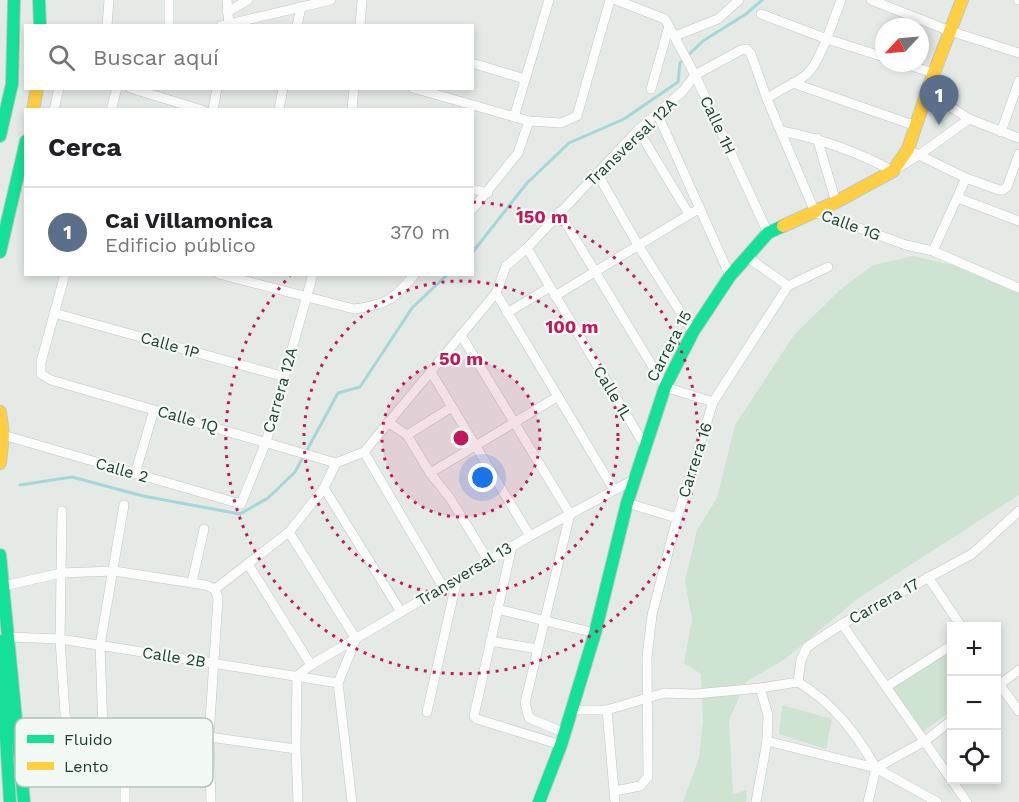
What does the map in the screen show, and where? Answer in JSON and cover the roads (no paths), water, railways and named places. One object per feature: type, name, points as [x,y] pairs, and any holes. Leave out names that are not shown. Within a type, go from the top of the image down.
[{"type":"main road","points":[[0,136],[12,84],[14,0]]},
{"type":"main road","points":[[39,0],[39,24]]},
{"type":"main road","name":"Carrera 15","points":[[540,802],[563,739],[595,633],[627,503],[645,446],[665,387],[693,332],[730,276],[768,233],[836,202],[893,171],[913,152],[916,126],[962,0]]},
{"type":"main road","points":[[33,108],[37,90]]},
{"type":"main road","points":[[0,252],[24,150]]},
{"type":"main road","points":[[0,412],[3,435],[0,463]]},
{"type":"main road","points":[[0,555],[4,586],[10,802]]},
{"type":"main road","points":[[4,635],[15,727]]},
{"type":"main road","points":[[22,787],[24,802]]},
{"type":"street","points":[[108,24],[109,0]]},
{"type":"street","points":[[169,0],[169,24]]},
{"type":"street","points":[[226,24],[227,0]]},
{"type":"street","points":[[227,12],[248,0]]},
{"type":"street","points":[[230,24],[331,0]]},
{"type":"street","points":[[360,24],[362,0]]},
{"type":"street","points":[[514,117],[549,0]]},
{"type":"street","points":[[420,90],[529,121],[561,123],[577,116],[610,0]]},
{"type":"street","points":[[616,0],[667,22],[651,89]]},
{"type":"street","points":[[676,38],[718,19],[739,0]]},
{"type":"street","points":[[767,99],[809,73],[827,39],[840,0]]},
{"type":"street","points":[[871,0],[950,31],[1019,53]]},
{"type":"street","points":[[297,24],[301,7]]},
{"type":"street","points":[[761,14],[875,54]]},
{"type":"street","name":"Calle 1H","points":[[667,22],[694,73],[768,233]]},
{"type":"street","name":"Transversal 12A","points":[[336,463],[364,452],[496,293],[506,266],[527,248],[638,130],[683,91],[694,73],[747,49]]},
{"type":"street","name":"Calle 1G","points":[[747,49],[815,212],[906,245],[933,251],[1019,287]]},
{"type":"street","points":[[474,64],[525,78]]},
{"type":"street","points":[[920,72],[932,78],[948,105],[969,119],[1019,138]]},
{"type":"street","points":[[1001,132],[1019,81]]},
{"type":"street","points":[[793,83],[916,126]]},
{"type":"street","points":[[54,108],[59,90]]},
{"type":"street","points":[[112,108],[116,90]]},
{"type":"street","points":[[137,90],[195,108]]},
{"type":"street","points":[[213,108],[217,90]]},
{"type":"street","points":[[279,108],[283,90]]},
{"type":"street","points":[[352,108],[354,90]]},
{"type":"street","points":[[658,115],[730,276]]},
{"type":"street","points":[[913,152],[969,119]]},
{"type":"street","points":[[474,208],[518,153],[529,121]]},
{"type":"street","points":[[638,130],[689,214]]},
{"type":"street","points":[[782,131],[817,138],[870,159],[893,171]]},
{"type":"street","points":[[817,138],[836,202]]},
{"type":"street","points":[[913,152],[966,178],[999,190],[1007,187],[1019,154]]},
{"type":"street","points":[[597,173],[638,245],[693,332]]},
{"type":"street","points":[[933,251],[966,178]]},
{"type":"street","points":[[474,190],[488,193]]},
{"type":"street","points":[[958,198],[1019,221]]},
{"type":"street","points":[[507,313],[595,271],[699,208]]},
{"type":"street","points":[[559,212],[665,387],[713,402]]},
{"type":"street","name":"Calle 1L","points":[[527,248],[645,446]]},
{"type":"street","points":[[746,256],[788,286],[828,267]]},
{"type":"street","points":[[54,313],[64,276]]},
{"type":"street","points":[[226,276],[354,309],[375,307],[394,297],[413,276]]},
{"type":"street","name":"Carrera 12A","points":[[241,504],[266,442],[312,276]]},
{"type":"street","name":"Carrera 16","points":[[615,791],[640,786],[648,777],[647,657],[652,615],[677,518],[713,402],[788,286]]},
{"type":"street","points":[[496,293],[614,490]]},
{"type":"street","name":"Calle 1Q","points":[[54,313],[41,362],[41,374],[51,380],[336,463]]},
{"type":"street","name":"Calle 1P","points":[[54,313],[285,377]]},
{"type":"street","points":[[461,335],[570,514],[525,703],[529,718],[563,739]]},
{"type":"street","points":[[431,372],[530,536]]},
{"type":"street","points":[[429,472],[557,397]]},
{"type":"street","points":[[407,435],[452,407]]},
{"type":"street","points":[[135,474],[154,410]]},
{"type":"street","points":[[388,422],[407,435],[429,472],[450,498],[488,560]]},
{"type":"street","name":"Calle 2","points":[[3,435],[241,504]]},
{"type":"street","points":[[364,452],[443,587]]},
{"type":"street","points":[[215,589],[289,532],[324,488],[336,463]]},
{"type":"street","name":"Transversal 13","points":[[297,676],[311,665],[488,560],[635,478]]},
{"type":"street","points":[[324,488],[400,612]]},
{"type":"street","points":[[627,503],[677,518]]},
{"type":"street","points":[[103,718],[100,645],[124,505]]},
{"type":"street","points":[[62,511],[60,639],[66,718]]},
{"type":"street","name":"Carrera 17","points":[[798,682],[801,660],[807,647],[842,624],[972,554],[1019,511]]},
{"type":"street","points":[[192,582],[204,529]]},
{"type":"street","points":[[289,532],[356,639],[338,683],[352,802]]},
{"type":"street","points":[[512,546],[474,716],[477,719],[563,739]]},
{"type":"street","points":[[248,564],[311,665]]},
{"type":"street","points":[[4,586],[61,573],[114,571],[192,582],[215,589],[218,598],[211,718]]},
{"type":"street","points":[[928,576],[958,622]]},
{"type":"street","points":[[427,711],[457,579]]},
{"type":"street","points":[[497,609],[595,633]]},
{"type":"street","points":[[842,624],[967,802]]},
{"type":"street","name":"Calle 2B","points":[[4,635],[60,639],[338,683]]},
{"type":"street","points":[[490,641],[538,650]]},
{"type":"street","points":[[886,687],[947,648]]},
{"type":"street","points":[[1001,682],[1019,670]]},
{"type":"street","points":[[297,676],[298,802]]},
{"type":"street","points":[[572,710],[607,710],[664,693],[695,694],[798,682],[815,693],[840,715],[861,741],[876,768],[868,802]]},
{"type":"street","points":[[756,802],[768,715],[760,688]]},
{"type":"street","points":[[1001,688],[1019,711]]},
{"type":"street","points":[[607,710],[615,802]]},
{"type":"street","points":[[876,768],[924,741],[947,723]]},
{"type":"street","points":[[213,738],[296,749]]},
{"type":"street","points":[[766,741],[876,768],[937,802]]},
{"type":"street","points":[[211,787],[211,802]]},
{"type":"waterway","points":[[474,250],[527,183],[569,143],[624,119],[678,82],[680,63],[703,41],[746,14],[762,0]]},
{"type":"waterway","points":[[20,485],[72,477],[143,496],[240,514],[268,498],[295,472],[338,393],[360,387],[412,308],[446,276]]},
{"type":"place","name":"Cai Villamonica","points":[[939,125]]}]
